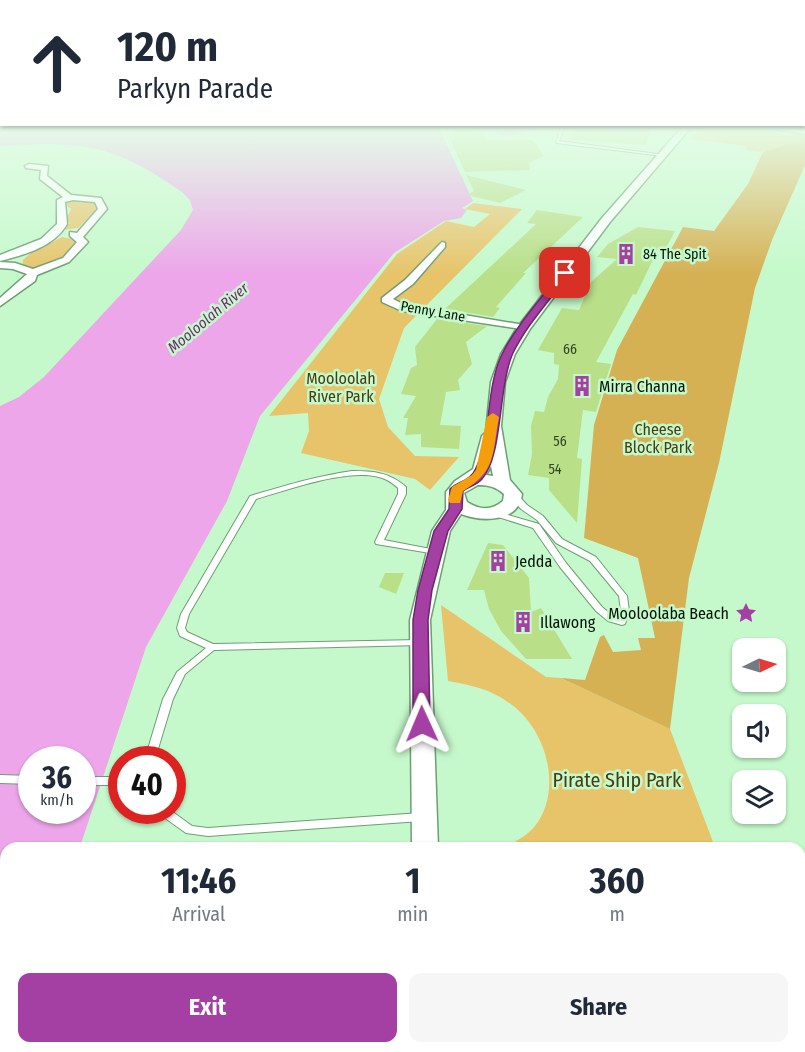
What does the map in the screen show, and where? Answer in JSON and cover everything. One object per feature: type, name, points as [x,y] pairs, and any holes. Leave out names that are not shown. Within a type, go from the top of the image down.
[{"type":"street","points":[[44,175],[68,197]]},
{"type":"street","points":[[425,842],[420,643],[424,597],[442,527],[455,509],[456,489],[479,476],[482,470],[493,426],[498,382],[508,354],[524,328],[606,220],[645,175]]},
{"type":"street","points":[[55,236],[62,224],[61,200],[68,197],[98,200],[104,206],[78,237]]},
{"type":"street","points":[[0,258],[20,253],[55,236],[67,233],[78,237],[83,242],[66,260],[33,273],[15,266],[0,265]]},
{"type":"street","name":"Penny Lane","points":[[442,245],[409,282],[386,300],[402,308],[524,328]]},
{"type":"street","points":[[15,266],[20,253]]},
{"type":"street","points":[[0,303],[31,279],[33,273]]},
{"type":"street","points":[[437,550],[458,524],[508,508],[512,503],[510,491],[502,480],[493,426]]},
{"type":"street","points":[[468,482],[489,480],[510,491]]},
{"type":"street","points":[[455,500],[466,510],[487,514]]},
{"type":"lane","points":[[420,643],[212,647],[183,634],[181,621],[254,498],[353,473],[392,479],[402,487],[402,495],[379,542],[437,550]]},
{"type":"lane","points":[[487,514],[513,517],[536,526],[563,566],[599,609],[611,619],[622,622],[626,611],[623,596],[595,561],[559,541],[540,518],[524,507],[510,491]]},
{"type":"lane","points":[[154,746],[168,699],[181,672],[212,647]]},
{"type":"lane","points":[[1,779],[18,780]]},
{"type":"lane","points":[[182,824],[190,830],[208,832],[423,817]]},
{"type":"green space","name":"Cheese Block Park","points":[[752,175],[801,175],[772,240],[755,288],[719,463],[689,578],[670,729],[561,678],[585,680],[600,637],[604,635],[613,652],[641,650],[638,638],[655,638],[638,558],[584,538],[594,425],[617,350],[683,227],[714,231]]},
{"type":"green space","points":[[68,200],[92,200],[98,208],[78,228],[63,230],[70,223],[66,220],[71,209],[65,204]]},
{"type":"green space","name":"Mooloolah River Park","points":[[473,203],[522,209],[404,328],[379,399],[388,427],[415,456],[459,457],[430,490],[415,479],[301,453],[309,431],[308,413],[269,416],[397,254],[446,221],[474,227],[490,214],[465,209]]},
{"type":"green space","points":[[62,237],[76,240],[62,259],[38,268],[22,267],[23,260],[32,252]]},
{"type":"green space","name":"Pirate Ship Park","points":[[441,605],[546,677],[561,678],[670,729],[713,842],[515,842],[535,826],[548,796],[547,762],[542,745],[524,716],[512,705],[482,689],[448,681]]},
{"type":"water","name":"Mooloolah River","points":[[156,175],[461,175],[473,201],[462,208],[467,210],[461,218],[444,221],[394,253],[260,416],[227,501],[146,647],[113,746],[108,746],[108,762],[96,799],[96,746],[18,746],[18,824],[88,824],[82,842],[0,842],[0,406],[19,397],[44,377],[181,230],[193,210],[190,200]]},
{"type":"building","points":[[466,175],[526,190],[500,203],[467,195],[474,191]]},
{"type":"building","points":[[537,210],[583,217],[523,273],[526,273],[496,307],[500,308],[493,317],[445,309],[536,224],[527,223]]},
{"type":"building","points":[[638,227],[675,231],[666,248],[659,247],[636,295],[633,294],[596,362],[611,364],[596,412],[583,410],[577,458],[582,459],[577,523],[549,490],[549,478],[528,475],[532,454],[531,426],[535,411],[544,412],[548,397],[558,379],[559,365],[554,364],[554,353],[538,350],[562,308],[579,310],[591,282],[617,259],[597,257],[608,244]]},
{"type":"building","points":[[437,319],[487,326],[466,342],[472,364],[458,380],[460,390],[446,392],[440,425],[461,426],[459,449],[421,447],[421,434],[405,435],[408,418],[403,418],[416,396],[401,394],[411,368],[417,365],[415,347]]},
{"type":"building","points":[[488,543],[503,545],[529,578],[531,612],[541,608],[572,659],[526,659],[501,631],[489,609],[484,590],[467,590]]},
{"type":"building","points":[[385,573],[404,573],[396,594],[379,587]]},
{"type":"slow traffic","points":[[455,500],[456,489],[477,478],[482,470],[493,426],[493,417]]},
{"type":"place","name":"84 The Spit","points":[[626,254]]},
{"type":"place","name":"Mirra Channa","points":[[582,386]]},
{"type":"place","name":"Jedda","points":[[498,561]]},
{"type":"place","name":"Mooloolaba Beach","points":[[746,613]]},
{"type":"place","name":"Illawong","points":[[523,622]]},
{"type":"route","points":[[422,724],[420,620],[425,590],[441,531],[455,509],[456,489],[477,478],[482,470],[493,426],[493,409],[498,382],[508,354],[524,328],[565,273]]}]
